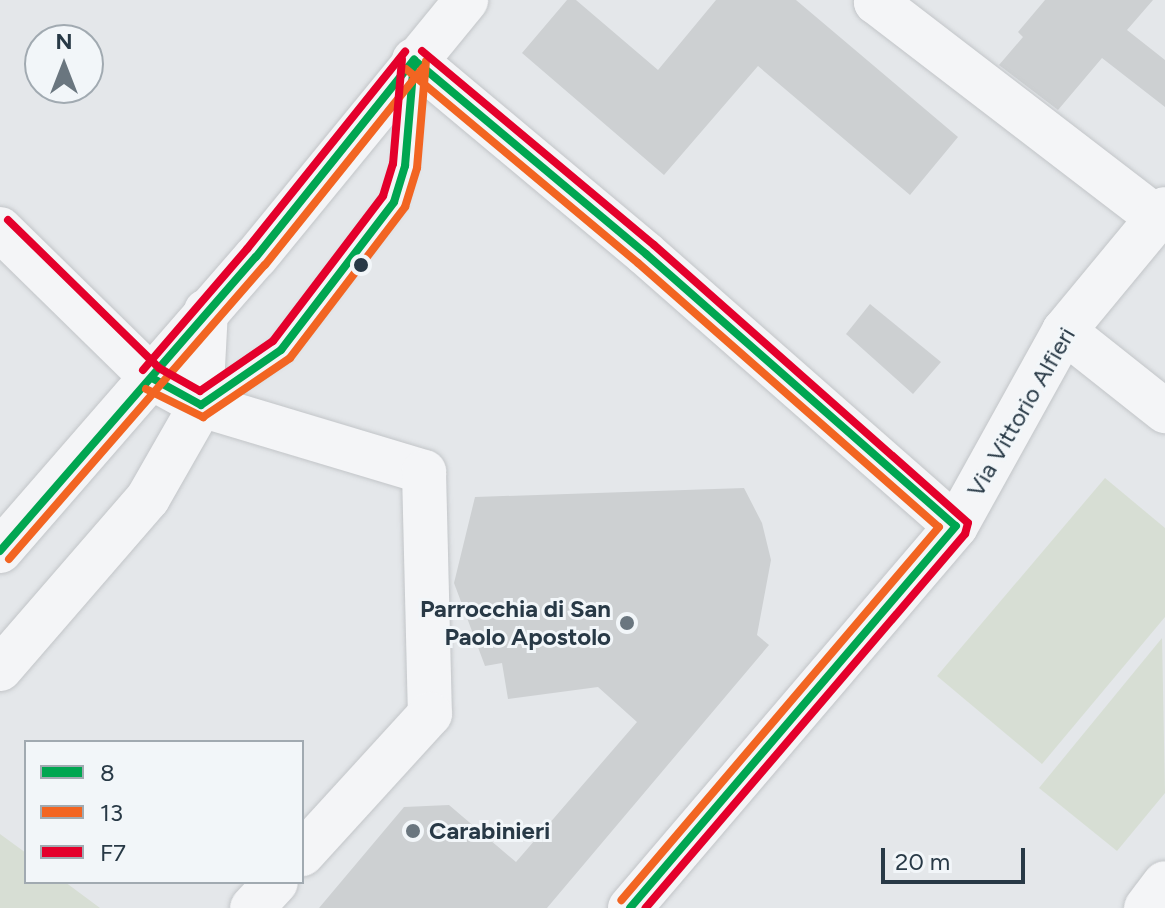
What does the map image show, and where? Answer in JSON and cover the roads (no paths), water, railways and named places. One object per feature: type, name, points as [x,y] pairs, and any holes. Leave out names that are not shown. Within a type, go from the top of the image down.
[{"type":"street","points":[[0,551],[256,257],[466,0]]},
{"type":"street","points":[[878,0],[876,2],[1162,214]]},
{"type":"street","points":[[414,60],[646,254],[956,526]]},
{"type":"street","name":"Via Vittorio Alfieri","points":[[630,908],[956,526],[1064,331],[1162,214]]},
{"type":"street","points":[[0,229],[152,378],[201,405],[424,472],[430,714],[304,852]]},
{"type":"street","points":[[0,669],[148,498],[201,405],[206,311]]},
{"type":"street","points":[[1064,331],[1165,411]]},
{"type":"street","points":[[1146,908],[1165,883]]},
{"type":"street","points":[[252,908],[274,884]]},
{"type":"lane","points":[[201,405],[281,350],[394,202],[405,166],[414,60]]},
{"type":"place","name":"Parrocchia di San Paolo Apostolo","points":[[627,623]]},
{"type":"place","name":"Carabinieri","points":[[413,831]]}]
